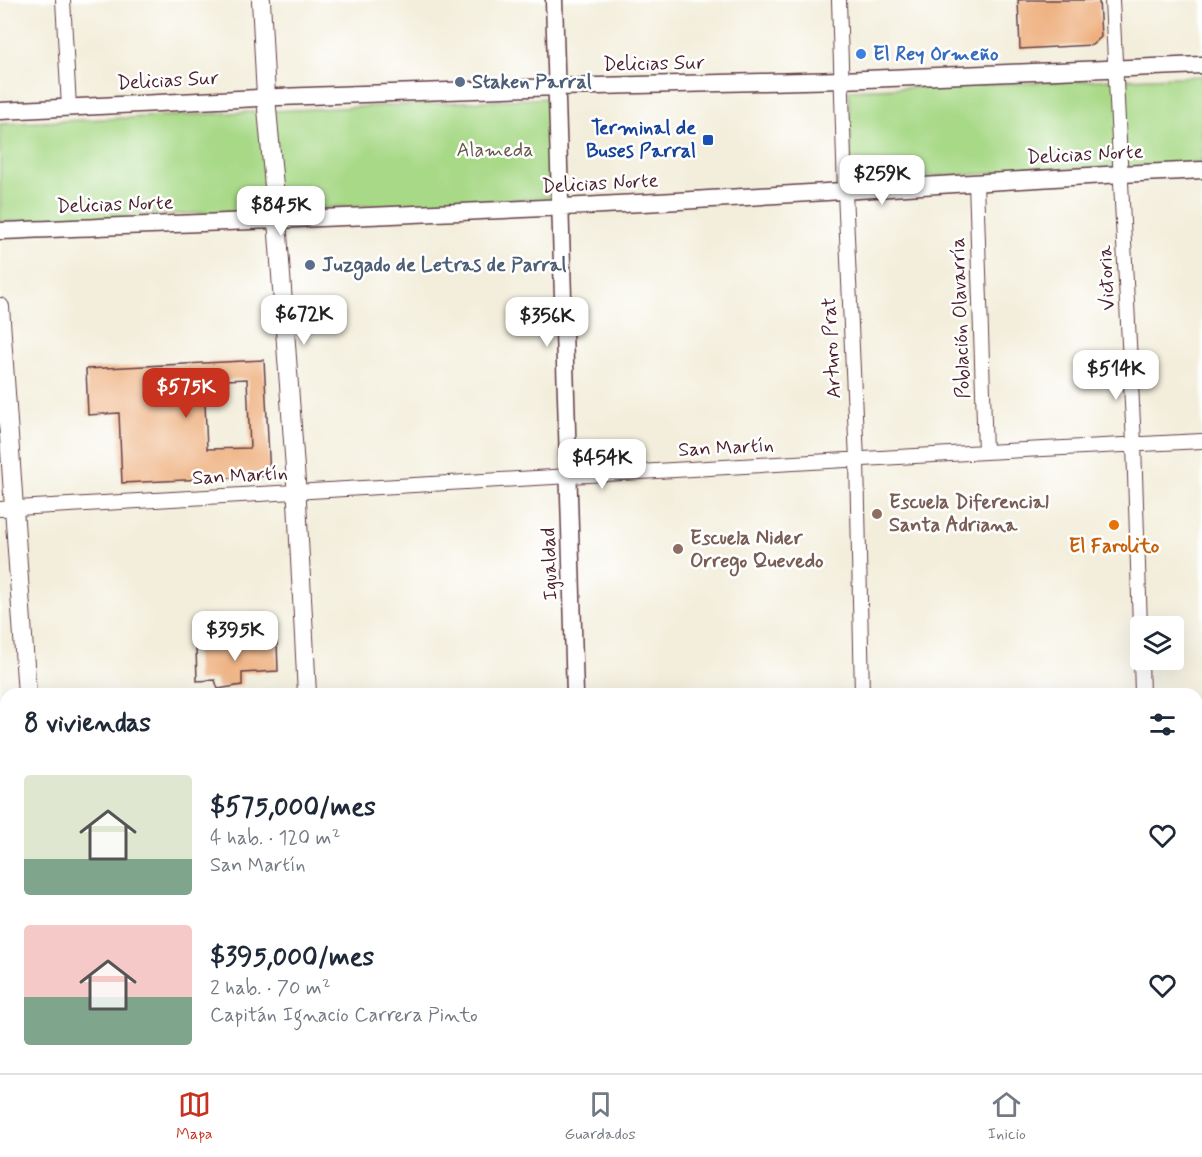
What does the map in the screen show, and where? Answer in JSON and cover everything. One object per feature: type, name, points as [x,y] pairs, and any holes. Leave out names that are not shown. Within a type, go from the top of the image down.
[{"type":"main road","points":[[261,0],[266,97],[296,492],[307,688]]},
{"type":"main road","points":[[0,307],[7,509],[26,688]]},
{"type":"street","points":[[63,0],[69,107]]},
{"type":"street","name":"Igualdad","points":[[554,0],[575,688]]},
{"type":"street","name":"Arturo Prat","points":[[840,0],[845,192],[857,460],[862,688]]},
{"type":"street","name":"Victoria","points":[[1112,0],[1134,444],[1140,616]]},
{"type":"street","name":"Delicias Sur","points":[[0,111],[266,97],[842,80],[1202,65]]},
{"type":"street","name":"Delicias Norte","points":[[0,231],[560,207],[1202,170]]},
{"type":"street","name":"Población Olavarría","points":[[976,182],[985,452]]},
{"type":"street","name":"San Martín","points":[[7,509],[1202,441]]},
{"type":"street","points":[[1141,670],[1142,688]]},
{"type":"green space","points":[[1202,76],[1202,162],[851,181],[849,90]]},
{"type":"green space","name":"Alameda","points":[[548,98],[550,198],[0,222],[0,124]]},
{"type":"building","points":[[1018,0],[1099,0],[1101,37],[1092,45],[1020,49]]},
{"type":"building","points":[[264,360],[270,476],[122,483],[119,413],[88,415],[86,369]],"holes":[[[247,379],[250,448],[207,449],[204,381]]]},
{"type":"building","points":[[277,642],[278,671],[242,673],[242,685],[218,688],[215,680],[197,681],[196,648]]},
{"type":"place","name":"El Rey Ormeño","points":[[861,54]]},
{"type":"place","name":"Staken Parral","points":[[460,82]]},
{"type":"place","name":"Terminal de Buses Parral","points":[[708,140]]},
{"type":"place","name":"Juzgado de Letras de Parral","points":[[310,265]]},
{"type":"place","name":"Escuela Diferencial Santa Adriana","points":[[877,514]]},
{"type":"place","name":"El Farolito","points":[[1114,525]]},
{"type":"place","name":"Escuela Nider Orrego Quevedo","points":[[678,549]]}]
